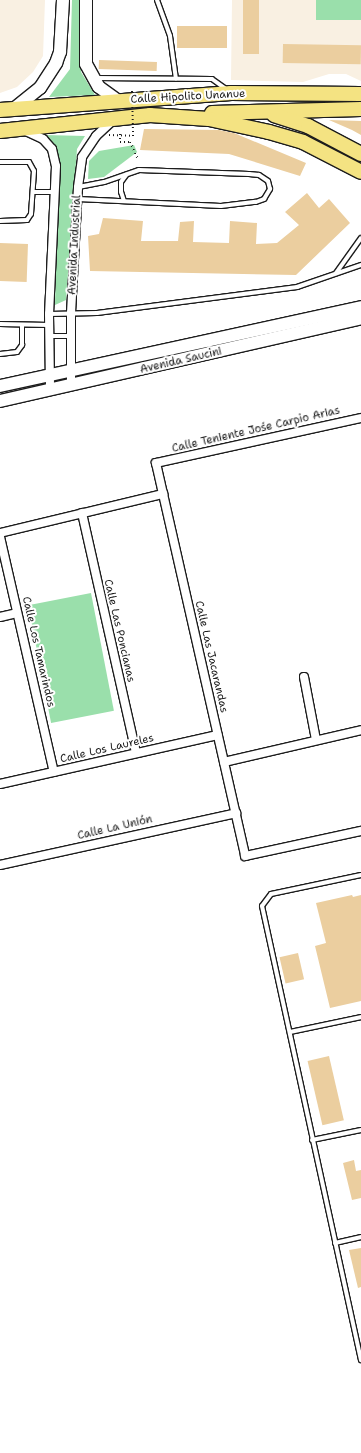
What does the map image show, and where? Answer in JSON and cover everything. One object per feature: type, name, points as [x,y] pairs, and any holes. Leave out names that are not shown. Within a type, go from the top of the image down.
[{"type":"highway","name":"Calle Hipolito Unanue","points":[[0,110],[232,93],[361,94]]},
{"type":"highway","name":"Calle Hipolito Unanue","points":[[166,114],[361,109]]},
{"type":"highway","points":[[268,112],[308,126],[361,154]]},
{"type":"highway","points":[[0,131],[116,117],[166,114],[209,119],[269,132],[303,142],[361,172]]},
{"type":"main road","points":[[15,108],[40,88],[56,63],[60,52],[63,0]]},
{"type":"main road","points":[[86,0],[85,56],[92,78],[99,87],[118,101]]},
{"type":"main road","name":"Avenida Saucini","points":[[0,402],[71,386],[361,307]]},
{"type":"main road","name":"Avenida Saucini","points":[[238,341],[361,318]]},
{"type":"main road","name":"Avenida Saucini","points":[[0,386],[71,371],[213,347]]},
{"type":"street","name":"Avenida Industrial","points":[[71,386],[71,313],[77,200],[82,157],[96,136],[116,117]]},
{"type":"street","name":"Avenida Industrial","points":[[20,128],[43,139],[52,149],[56,166],[53,192],[49,314],[48,376],[50,390]]},
{"type":"street","name":"Calle Teniente Jośe Carpio Arias","points":[[156,463],[361,418]]},
{"type":"street","name":"Calle Las Jacarandas","points":[[156,463],[245,856],[361,831]]},
{"type":"street","points":[[0,533],[163,494]]},
{"type":"street","name":"Calle Las Poncianas","points":[[82,513],[136,753]]},
{"type":"street","name":"Calle Los Tamarindos","points":[[0,536],[54,772]]},
{"type":"street","points":[[0,617],[17,612]]},
{"type":"street","points":[[304,677],[316,740]]},
{"type":"street","points":[[224,762],[361,730]]},
{"type":"street","name":"Calle Los Laureles","points":[[0,784],[218,735]]},
{"type":"street","name":"Calle La Unión","points":[[0,865],[236,813]]},
{"type":"lane","points":[[157,0],[170,36],[176,79]]},
{"type":"lane","points":[[92,78],[212,80],[232,93]]},
{"type":"lane","points":[[0,162],[29,162],[33,165],[31,214],[27,220],[0,221]]},
{"type":"lane","points":[[77,200],[221,206],[256,202],[264,199],[270,189],[268,181],[259,175],[139,170],[78,187]]},
{"type":"lane","points":[[124,201],[121,192],[121,182],[126,174]]},
{"type":"lane","points":[[33,192],[53,192]]},
{"type":"lane","points":[[336,274],[361,238]]},
{"type":"lane","points":[[49,314],[97,313],[297,287],[361,265]]},
{"type":"lane","points":[[0,324],[22,326],[49,325]]},
{"type":"lane","points":[[0,354],[17,352],[22,345],[22,326]]},
{"type":"lane","points":[[49,336],[70,336]]},
{"type":"lane","points":[[361,875],[272,894],[262,906],[312,1140],[360,1349],[361,1360]]},
{"type":"lane","points":[[290,1032],[361,1017]]},
{"type":"lane","points":[[312,1140],[361,1130]]},
{"type":"lane","points":[[335,1243],[361,1237]]},
{"type":"path","points":[[124,136],[133,136],[132,91]]},
{"type":"path","points":[[120,134],[120,142],[130,142],[138,159]]},
{"type":"shaded area","points":[[0,0],[45,0],[43,56],[33,72],[17,87],[0,93]]},
{"type":"shaded area","points":[[232,0],[361,0],[361,81],[346,74],[329,74],[303,82],[231,80]]},
{"type":"green space","points":[[72,0],[83,0],[81,72],[95,95],[49,97],[70,69]]},
{"type":"green space","points":[[316,0],[361,0],[361,20],[316,20]]},
{"type":"green space","points":[[45,135],[85,136],[77,149],[66,300],[55,305],[58,155]]},
{"type":"green space","points":[[134,145],[137,152],[104,177],[88,179],[89,161],[99,151]]},
{"type":"green space","points":[[91,593],[114,711],[51,723],[28,605]]},
{"type":"building","points":[[243,0],[259,0],[259,54],[243,54]]},
{"type":"building","points":[[177,26],[227,26],[227,48],[177,48]]},
{"type":"building","points":[[283,44],[361,45],[361,64],[283,63]]},
{"type":"building","points":[[99,60],[157,62],[157,71],[99,69]]},
{"type":"building","points":[[329,120],[361,121],[361,135],[352,130]]},
{"type":"building","points":[[144,129],[219,130],[234,133],[306,163],[300,176],[229,154],[140,150]]},
{"type":"building","points":[[307,193],[319,208],[329,199],[350,223],[296,275],[90,271],[88,236],[99,234],[103,218],[143,221],[141,241],[178,241],[180,222],[194,221],[193,242],[229,243],[230,221],[257,223],[256,244],[277,243],[299,225],[285,212]]},
{"type":"building","points":[[0,243],[28,244],[27,282],[0,281]]},
{"type":"building","points":[[352,895],[353,897],[361,895],[361,1001],[330,1008],[315,946],[326,943],[316,903]]},
{"type":"building","points":[[298,953],[304,979],[286,984],[279,957]]},
{"type":"building","points":[[329,1056],[344,1120],[322,1125],[308,1061]]},
{"type":"building","points":[[354,1160],[356,1171],[361,1170],[361,1198],[352,1200],[343,1163]]},
{"type":"building","points":[[361,1248],[361,1287],[358,1288],[349,1250]]}]
